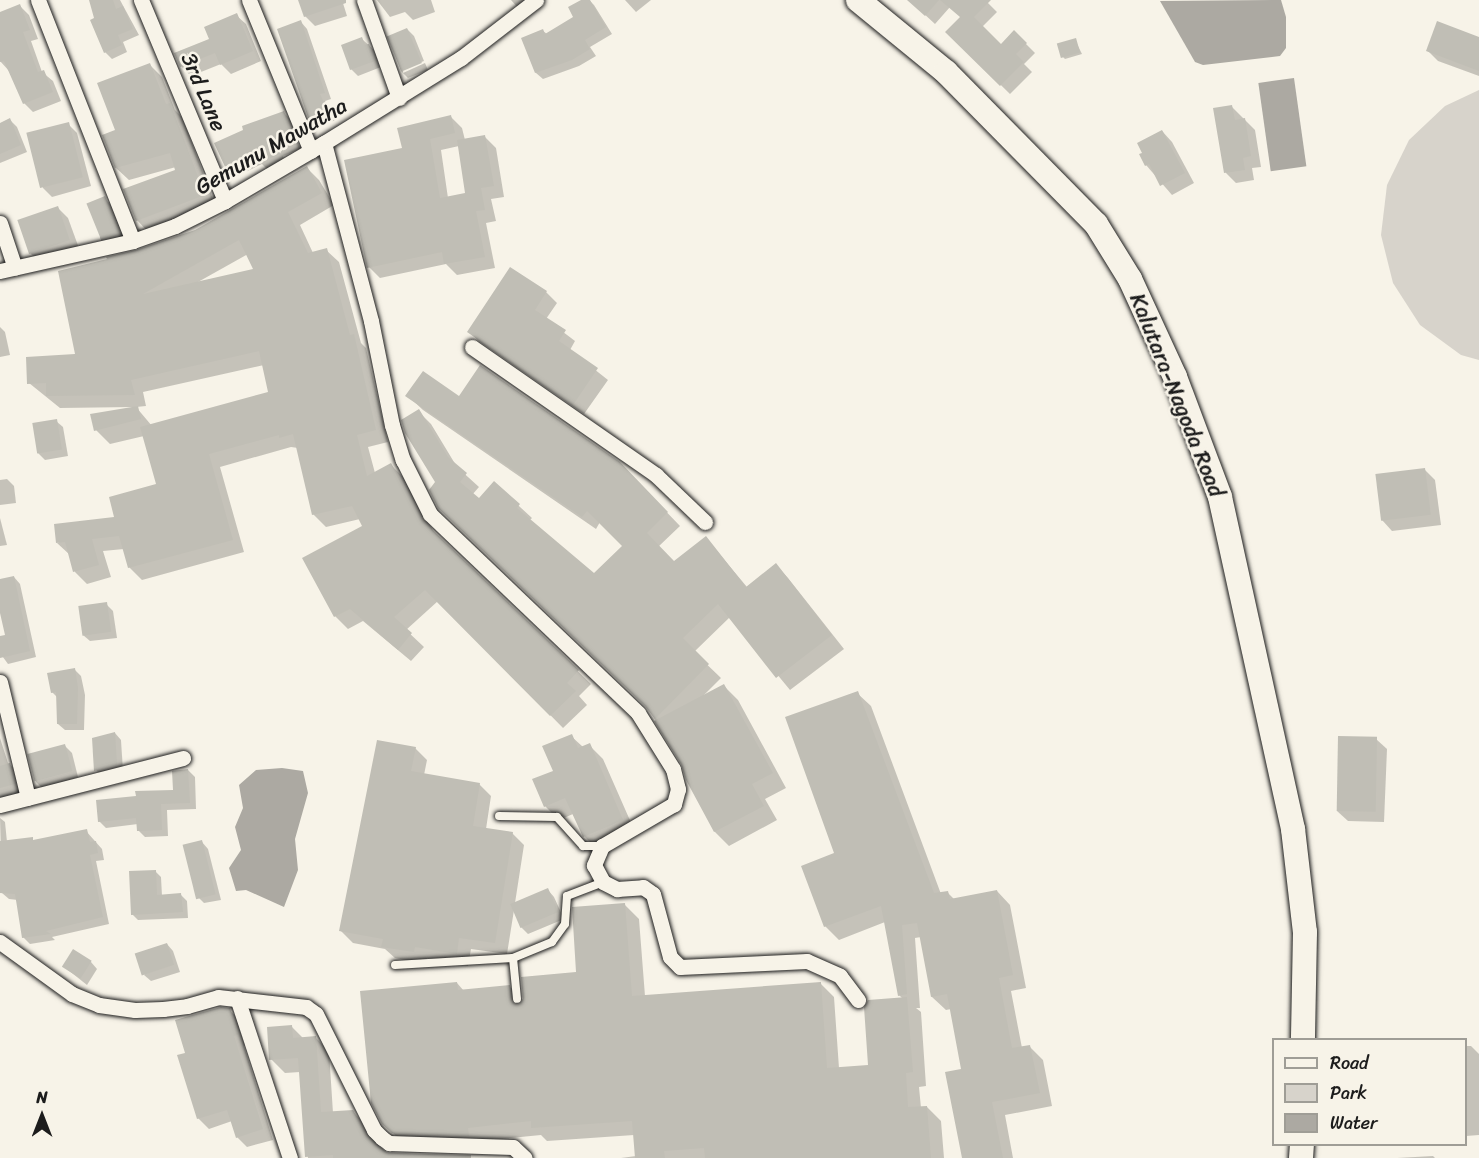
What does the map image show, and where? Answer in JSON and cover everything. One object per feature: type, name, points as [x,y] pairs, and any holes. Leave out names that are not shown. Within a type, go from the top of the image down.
[{"type":"main road","name":"Kalutara-Nagoda Road","points":[[858,0],[946,72],[1096,224],[1130,279],[1175,377],[1220,497],[1293,829],[1305,932],[1303,1038]]},
{"type":"street","points":[[38,0],[133,241]]},
{"type":"street","name":"3rd Lane","points":[[141,0],[225,201]]},
{"type":"street","points":[[249,0],[318,147],[371,321],[392,425],[403,460],[430,514],[638,713],[673,769],[678,789],[674,804],[602,846],[594,865],[603,882],[617,889],[643,887],[653,894],[670,957],[680,968],[807,961],[840,976],[858,1000]]},
{"type":"street","points":[[364,0],[399,98]]},
{"type":"street","name":"Gemunu Mawatha","points":[[0,271],[133,241],[175,226],[225,201],[399,98],[461,58],[536,0]]},
{"type":"street","points":[[0,224],[15,268]]},
{"type":"street","points":[[472,347],[656,475],[705,522]]},
{"type":"street","points":[[0,682],[28,798]]},
{"type":"street","points":[[0,805],[183,758]]},
{"type":"street","points":[[0,942],[72,994],[99,1005],[135,1010],[163,1009],[187,1006],[218,997],[306,1006],[316,1014],[374,1130],[389,1143],[513,1147],[525,1158]]},
{"type":"street","points":[[237,998],[290,1158]]},
{"type":"lane","points":[[499,816],[557,817],[583,846],[602,846]]},
{"type":"lane","points":[[395,965],[513,958],[552,942],[565,924],[567,896],[603,882]]},
{"type":"lane","points":[[513,958],[517,999]]},
{"type":"green space","points":[[1479,90],[1479,360],[1461,355],[1420,325],[1393,283],[1381,235],[1387,185],[1409,140],[1445,106]]},
{"type":"water","points":[[1281,0],[1286,17],[1286,48],[1280,56],[1203,65],[1195,62],[1160,1]]},
{"type":"water","points":[[1294,78],[1306,166],[1271,171],[1258,83]]},
{"type":"water","points":[[282,768],[303,771],[308,793],[295,839],[298,870],[284,907],[246,890],[236,891],[229,868],[241,850],[235,827],[243,808],[239,785],[256,770]]},
{"type":"building","points":[[89,0],[113,0],[116,9],[123,6],[133,29],[118,35],[122,45],[104,53],[90,20],[94,18]]},
{"type":"building","points":[[298,0],[346,0],[346,3],[304,17]]},
{"type":"building","points":[[581,0],[590,0],[606,27],[585,40],[590,49],[572,60],[535,73],[521,38],[543,29],[545,34],[573,17],[568,7]]},
{"type":"building","points":[[907,0],[939,0],[925,16]]},
{"type":"building","points":[[940,0],[991,0],[974,17],[1001,44],[1014,30],[1027,43],[1016,54],[1024,62],[1000,86],[945,32],[960,17]]},
{"type":"building","points":[[20,4],[30,30],[23,32],[38,72],[44,70],[53,92],[23,104],[4,61],[0,62],[0,12]]},
{"type":"building","points":[[237,13],[253,51],[220,65],[215,53],[180,67],[174,53],[209,39],[204,27]]},
{"type":"building","points":[[301,20],[325,93],[320,94],[329,113],[310,123],[277,29]]},
{"type":"building","points":[[1437,21],[1479,37],[1479,71],[1426,51]]},
{"type":"building","points":[[407,28],[422,63],[402,72],[387,37]]},
{"type":"building","points":[[362,37],[365,45],[369,44],[375,61],[350,70],[341,45]]},
{"type":"building","points":[[1076,38],[1080,52],[1061,58],[1057,44]]},
{"type":"building","points":[[150,63],[166,104],[170,103],[205,195],[136,221],[123,189],[175,170],[170,153],[115,168],[102,135],[115,130],[97,83]]},
{"type":"building","points":[[1232,105],[1235,120],[1245,118],[1251,156],[1243,158],[1245,170],[1224,173],[1213,108]]},
{"type":"building","points":[[284,111],[294,143],[277,149],[280,154],[259,163],[256,158],[227,171],[214,143],[243,130],[242,126]]},
{"type":"building","points":[[451,115],[455,133],[430,139],[440,198],[465,193],[457,140],[485,135],[494,186],[481,188],[485,210],[476,211],[485,257],[444,264],[442,252],[367,268],[344,160],[402,148],[397,128]]},
{"type":"building","points":[[10,118],[21,145],[0,154],[0,123]]},
{"type":"building","points":[[69,122],[83,177],[40,188],[26,133]]},
{"type":"building","points":[[1162,130],[1185,173],[1160,186],[1149,164],[1145,166],[1137,143]]},
{"type":"building","points":[[307,166],[322,193],[288,212],[308,253],[327,248],[350,335],[354,334],[376,430],[357,435],[367,476],[391,463],[423,521],[579,670],[567,683],[576,691],[550,716],[425,590],[394,617],[412,633],[398,650],[350,609],[334,617],[302,558],[362,526],[352,506],[312,515],[293,434],[279,438],[279,435],[209,454],[233,540],[128,568],[119,536],[92,539],[99,565],[73,572],[65,542],[56,543],[54,524],[114,517],[109,497],[156,484],[140,427],[268,392],[259,351],[131,380],[135,395],[46,396],[46,383],[27,384],[26,357],[75,354],[58,271],[107,259],[106,257],[136,250],[195,230]],"holes":[[[239,240],[253,269],[143,294]]]},
{"type":"building","points":[[105,196],[120,234],[102,242],[86,203]]},
{"type":"building","points":[[58,206],[70,240],[29,254],[17,220]]},
{"type":"building","points":[[510,267],[547,291],[535,310],[566,330],[559,341],[598,368],[573,405],[467,332]]},
{"type":"building","points":[[480,365],[620,462],[668,512],[647,533],[674,561],[706,536],[746,587],[776,563],[832,635],[776,678],[718,604],[683,638],[709,664],[655,719],[645,706],[438,508],[429,490],[435,482],[405,433],[401,420],[419,409],[448,457],[467,473],[460,482],[479,498],[494,481],[520,504],[517,508],[594,573],[622,546],[587,511],[582,517],[405,396],[423,371],[459,396]]},
{"type":"building","points":[[138,406],[141,419],[94,431],[90,414]]},
{"type":"building","points":[[57,419],[62,450],[37,454],[32,423]]},
{"type":"building","points":[[1425,468],[1431,515],[1381,521],[1375,474]]},
{"type":"building","points":[[14,576],[30,651],[0,658],[0,636],[5,635],[0,613],[0,579]]},
{"type":"building","points":[[107,602],[111,632],[82,636],[78,606]]},
{"type":"building","points":[[75,668],[78,688],[77,724],[57,724],[56,692],[51,693],[47,673]]},
{"type":"building","points":[[724,684],[773,773],[752,784],[764,806],[714,832],[686,780],[681,764],[654,721]]},
{"type":"building","points":[[858,691],[934,893],[948,891],[950,899],[997,890],[1013,975],[999,978],[1012,1048],[1030,1045],[1040,1093],[992,1102],[1003,1158],[962,1158],[945,1072],[961,1069],[947,994],[931,997],[917,923],[902,925],[907,994],[898,996],[881,906],[824,927],[801,866],[834,853],[785,717]]},
{"type":"building","points":[[115,732],[117,765],[94,771],[92,738]]},
{"type":"building","points":[[572,734],[578,748],[590,743],[623,820],[583,837],[565,798],[544,807],[532,779],[553,771],[542,746]]},
{"type":"building","points":[[1338,736],[1377,737],[1376,812],[1337,811]]},
{"type":"building","points":[[377,740],[416,747],[411,771],[480,783],[473,826],[513,832],[495,943],[459,938],[457,954],[415,947],[414,952],[381,947],[383,939],[339,931]]},
{"type":"building","points":[[65,744],[72,771],[35,781],[27,754]]},
{"type":"building","points":[[10,763],[15,784],[0,788],[0,766]]},
{"type":"building","points":[[188,769],[190,803],[161,804],[162,830],[137,831],[136,818],[98,822],[96,800],[136,796],[135,791],[173,790],[172,771]]},
{"type":"building","points":[[87,829],[90,842],[96,841],[98,853],[90,855],[103,917],[46,931],[51,934],[22,938],[15,894],[0,893],[0,841],[33,837],[33,840]]},
{"type":"building","points":[[202,840],[216,894],[196,899],[183,845]]},
{"type":"building","points":[[156,870],[157,895],[181,893],[183,912],[131,915],[129,871]]},
{"type":"building","points":[[548,888],[558,912],[520,928],[510,904]]},
{"type":"building","points":[[625,903],[632,996],[821,982],[827,1068],[868,1065],[864,1007],[868,1000],[907,997],[913,1072],[906,1073],[908,1107],[927,1106],[931,1158],[705,1158],[704,1148],[664,1151],[665,1158],[635,1158],[632,1121],[531,1128],[531,1121],[468,1128],[469,1136],[392,1133],[382,1124],[371,1103],[360,991],[457,982],[458,990],[510,985],[512,1002],[518,1005],[523,999],[521,977],[576,972],[572,907]]},
{"type":"building","points":[[167,943],[174,965],[142,975],[135,954]]},
{"type":"building","points":[[73,949],[92,961],[81,978],[62,967]]},
{"type":"building","points":[[221,1007],[230,1008],[238,1035],[234,1036],[263,1129],[236,1138],[227,1110],[197,1119],[177,1055],[185,1053],[175,1020]]},
{"type":"building","points":[[292,1025],[293,1038],[316,1036],[321,1112],[353,1110],[367,1137],[388,1153],[471,1155],[471,1158],[333,1158],[333,1155],[305,1157],[298,1058],[269,1060],[267,1027]]}]
